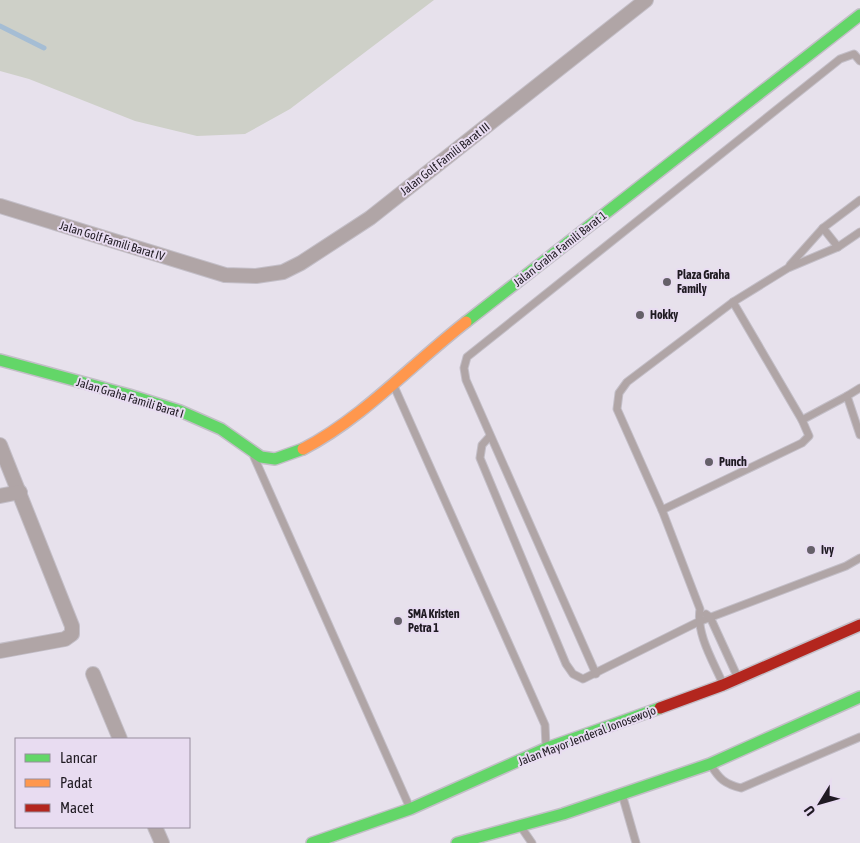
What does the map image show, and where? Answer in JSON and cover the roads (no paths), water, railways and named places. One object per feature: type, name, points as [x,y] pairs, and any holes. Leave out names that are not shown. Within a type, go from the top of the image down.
[{"type":"street","name":"Jalan Golf Famili Barat III","points":[[225,275],[256,276],[283,272],[370,218],[646,0]]},
{"type":"street","name":"Jalan Graha Famili Barat 1","points":[[252,453],[265,459],[277,459],[299,452],[340,426],[444,339],[860,15]]},
{"type":"street","name":"Jalan Golf Famili Barat IV","points":[[0,206],[225,275]]},
{"type":"street","name":"Jalan Graha Famili Barat I","points":[[0,360],[158,404],[202,420],[226,431],[252,453]]},
{"type":"street","points":[[0,445],[72,626],[72,634],[65,639],[0,651]]},
{"type":"street","points":[[0,496],[20,492]]},
{"type":"street","name":"Jalan Mayor Jenderal Jonosewojo","points":[[312,843],[337,839],[547,748],[723,685],[860,625]]},
{"type":"street","points":[[93,674],[120,738]]},
{"type":"street","points":[[461,842],[563,814],[710,764],[860,697]]},
{"type":"street","points":[[155,828],[162,843]]},
{"type":"lane","points":[[596,674],[466,380],[464,368],[468,357],[840,59],[857,53],[860,61]]},
{"type":"lane","points":[[788,268],[823,228],[860,200]]},
{"type":"lane","points":[[823,228],[838,247]]},
{"type":"lane","points":[[723,685],[698,622],[700,610],[662,510],[617,409],[618,393],[627,382],[733,302],[788,268],[838,247],[860,232]]},
{"type":"lane","points":[[662,510],[802,443],[809,436],[802,420],[733,302]]},
{"type":"lane","points":[[392,382],[545,725],[547,748]]},
{"type":"lane","points":[[802,420],[860,388]]},
{"type":"lane","points":[[847,396],[860,435]]},
{"type":"lane","points":[[490,436],[482,445],[480,458],[566,664],[573,674],[583,679],[698,622],[846,566],[860,558]]},
{"type":"lane","points":[[252,453],[410,809]]},
{"type":"lane","points":[[700,610],[710,617],[738,679]]},
{"type":"lane","points":[[710,764],[720,780],[727,785],[740,788],[860,737]]},
{"type":"lane","points":[[621,794],[636,843]]},
{"type":"lane","points":[[520,825],[532,843]]},
{"type":"waterway","points":[[0,26],[44,48]]},
{"type":"place","name":"Plaza Graha Family","points":[[667,282]]},
{"type":"place","name":"Hokky","points":[[640,315]]},
{"type":"place","name":"Punch","points":[[709,462]]},
{"type":"place","name":"Ivy","points":[[811,550]]},
{"type":"place","name":"SMA Kristen Petra 1","points":[[398,621]]}]
